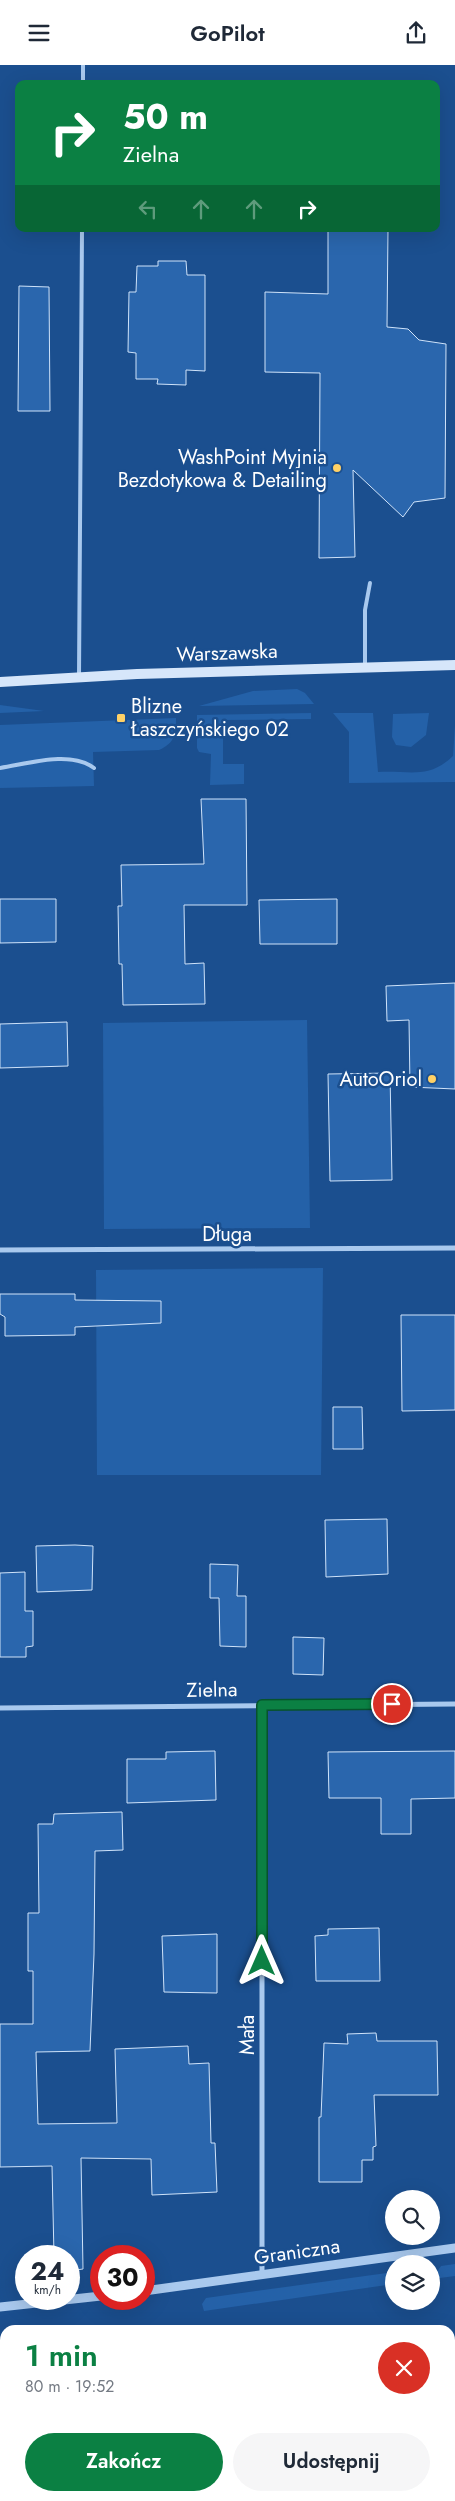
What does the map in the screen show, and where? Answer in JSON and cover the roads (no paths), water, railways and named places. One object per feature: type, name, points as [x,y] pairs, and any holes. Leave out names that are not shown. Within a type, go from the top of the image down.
[{"type":"main road","name":"Warszawska","points":[[0,682],[79,677],[455,665]]},
{"type":"street","name":"Długa","points":[[0,1251],[455,1248]]},
{"type":"street","name":"Zielna","points":[[0,1708],[455,1704]]},
{"type":"street","name":"Mała","points":[[262,1705],[262,2275]]},
{"type":"street","name":"Graniczna","points":[[155,2290],[455,2248]]},
{"type":"street","points":[[0,2307],[90,2297]]},
{"type":"lane","points":[[83,80],[84,65]]},
{"type":"lane","points":[[79,677],[82,232]]},
{"type":"lane","points":[[365,667],[365,610],[370,583]]},
{"type":"lane","points":[[0,768],[73,759],[86,762],[94,768]]},
{"type":"place","name":"WashPoint Myjnia Bezdotykowa & Detailing","points":[[337,468]]},
{"type":"place","name":"Blizne Łaszczyńskiego 02","points":[[121,718]]},
{"type":"place","name":"AutoOriol","points":[[432,1079]]}]
